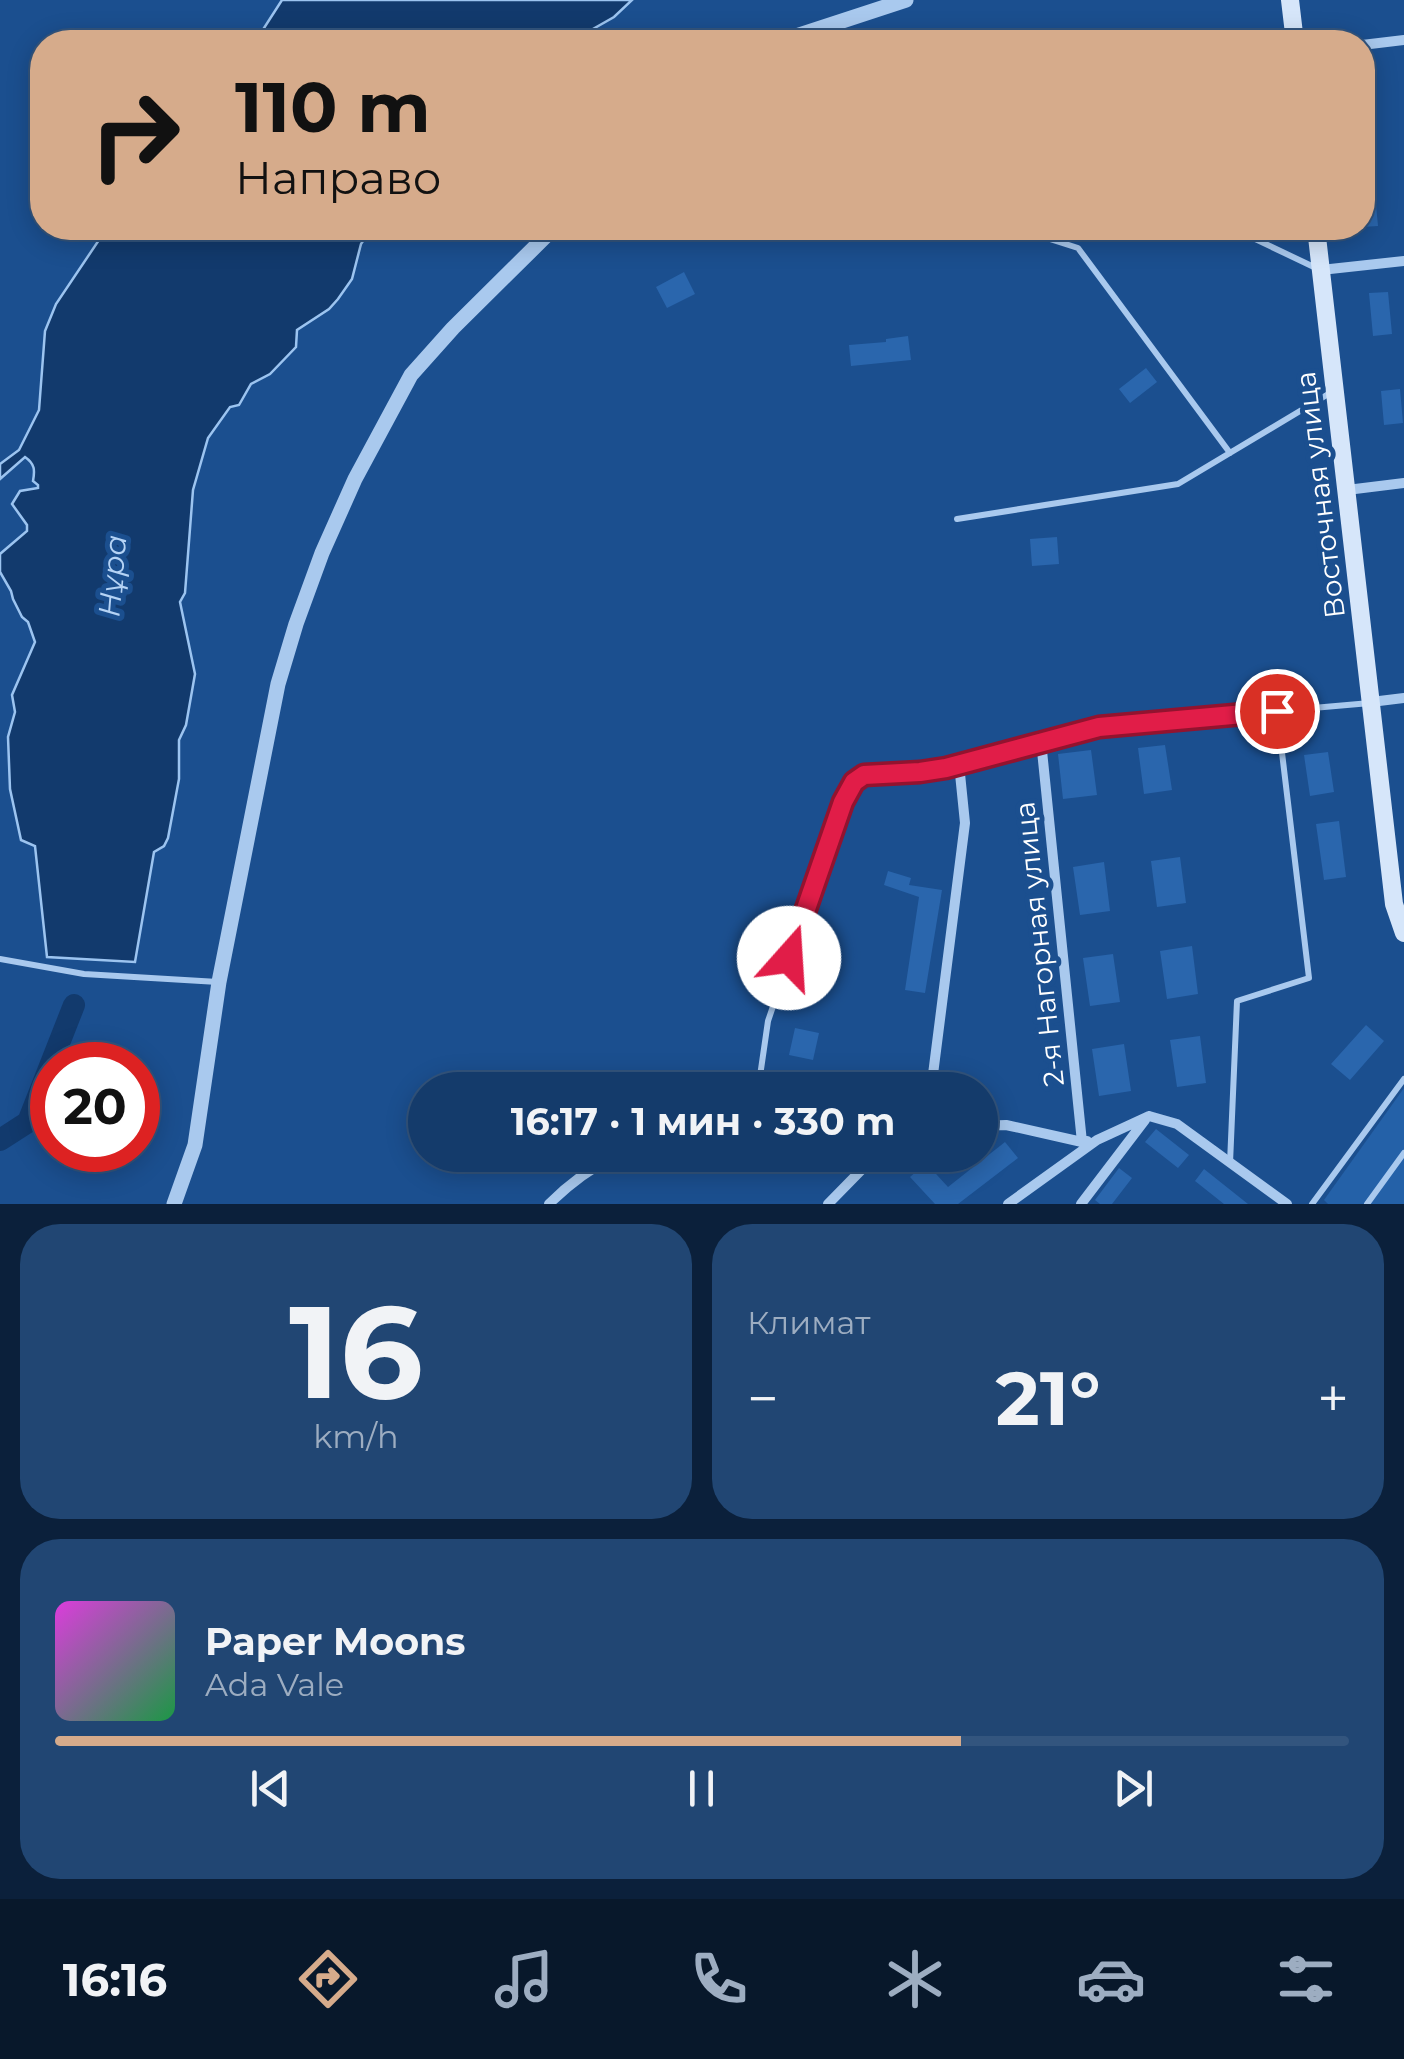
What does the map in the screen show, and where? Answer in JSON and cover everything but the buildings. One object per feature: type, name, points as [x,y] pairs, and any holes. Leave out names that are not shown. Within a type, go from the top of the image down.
[{"type":"main road","points":[[1290,0],[1294,30]]},
{"type":"main road","name":"Восточная улица","points":[[1317,240],[1371,702],[1404,933]]},
{"type":"street","points":[[809,30],[906,0]]},
{"type":"street","points":[[1375,43],[1404,40]]},
{"type":"street","points":[[174,1204],[194,1145],[219,982],[278,684],[296,624],[355,480],[411,374],[542,240]]},
{"type":"street","points":[[1321,270],[1404,261]]},
{"type":"street","points":[[1348,490],[1404,483]]},
{"type":"street","points":[[1371,702],[1404,698]]},
{"type":"street","name":"2-я Нагорная улица","points":[[1041,741],[1082,1142]]},
{"type":"street","points":[[933,1072],[965,823],[959,764]]},
{"type":"street","points":[[1080,1204],[1149,1116]]},
{"type":"street","points":[[1008,1204],[1098,1140],[1149,1116],[1176,1124],[1287,1204]]},
{"type":"street","points":[[998,1126],[1082,1142],[1098,1140]]},
{"type":"street","points":[[549,1204],[588,1172]]},
{"type":"street","points":[[828,1204],[859,1172]]},
{"type":"lane","points":[[1053,240],[1078,248],[1230,453]]},
{"type":"lane","points":[[1257,240],[1321,270]]},
{"type":"lane","points":[[958,519],[1178,484],[1336,390]]},
{"type":"lane","points":[[761,1072],[768,1021],[843,802],[854,782],[864,775],[920,772],[1099,727],[1371,702]]},
{"type":"lane","points":[[1230,1163],[1236,1000],[1309,978],[1277,711]]},
{"type":"lane","points":[[0,960],[84,974],[219,982]]},
{"type":"lane","points":[[1312,1204],[1404,1078]]},
{"type":"lane","points":[[1367,1204],[1404,1153]]},
{"type":"shaded area","points":[[1404,1088],[1404,1204],[1328,1204],[1324,1200]]},
{"type":"water","points":[[282,0],[632,0],[614,17],[591,30],[263,30]]},
{"type":"water","points":[[99,240],[364,240],[352,279],[338,299],[297,330],[296,347],[270,374],[251,384],[239,405],[230,407],[208,438],[193,490],[185,593],[180,602],[195,674],[186,725],[179,740],[179,779],[168,838],[154,852],[135,962],[47,957],[35,846],[21,840],[10,789],[8,737],[15,712],[12,695],[35,642],[0,572],[0,554],[27,531],[12,504],[20,491],[38,485],[25,457],[0,479],[0,464],[19,450],[39,410],[45,331],[56,304]]},
{"type":"waterway","name":"Нұра","points":[[0,1140],[28,1122],[74,1005]]},
{"type":"route","points":[[789,958],[843,802],[854,782],[864,775],[946,768],[1099,727],[1277,711]]}]
